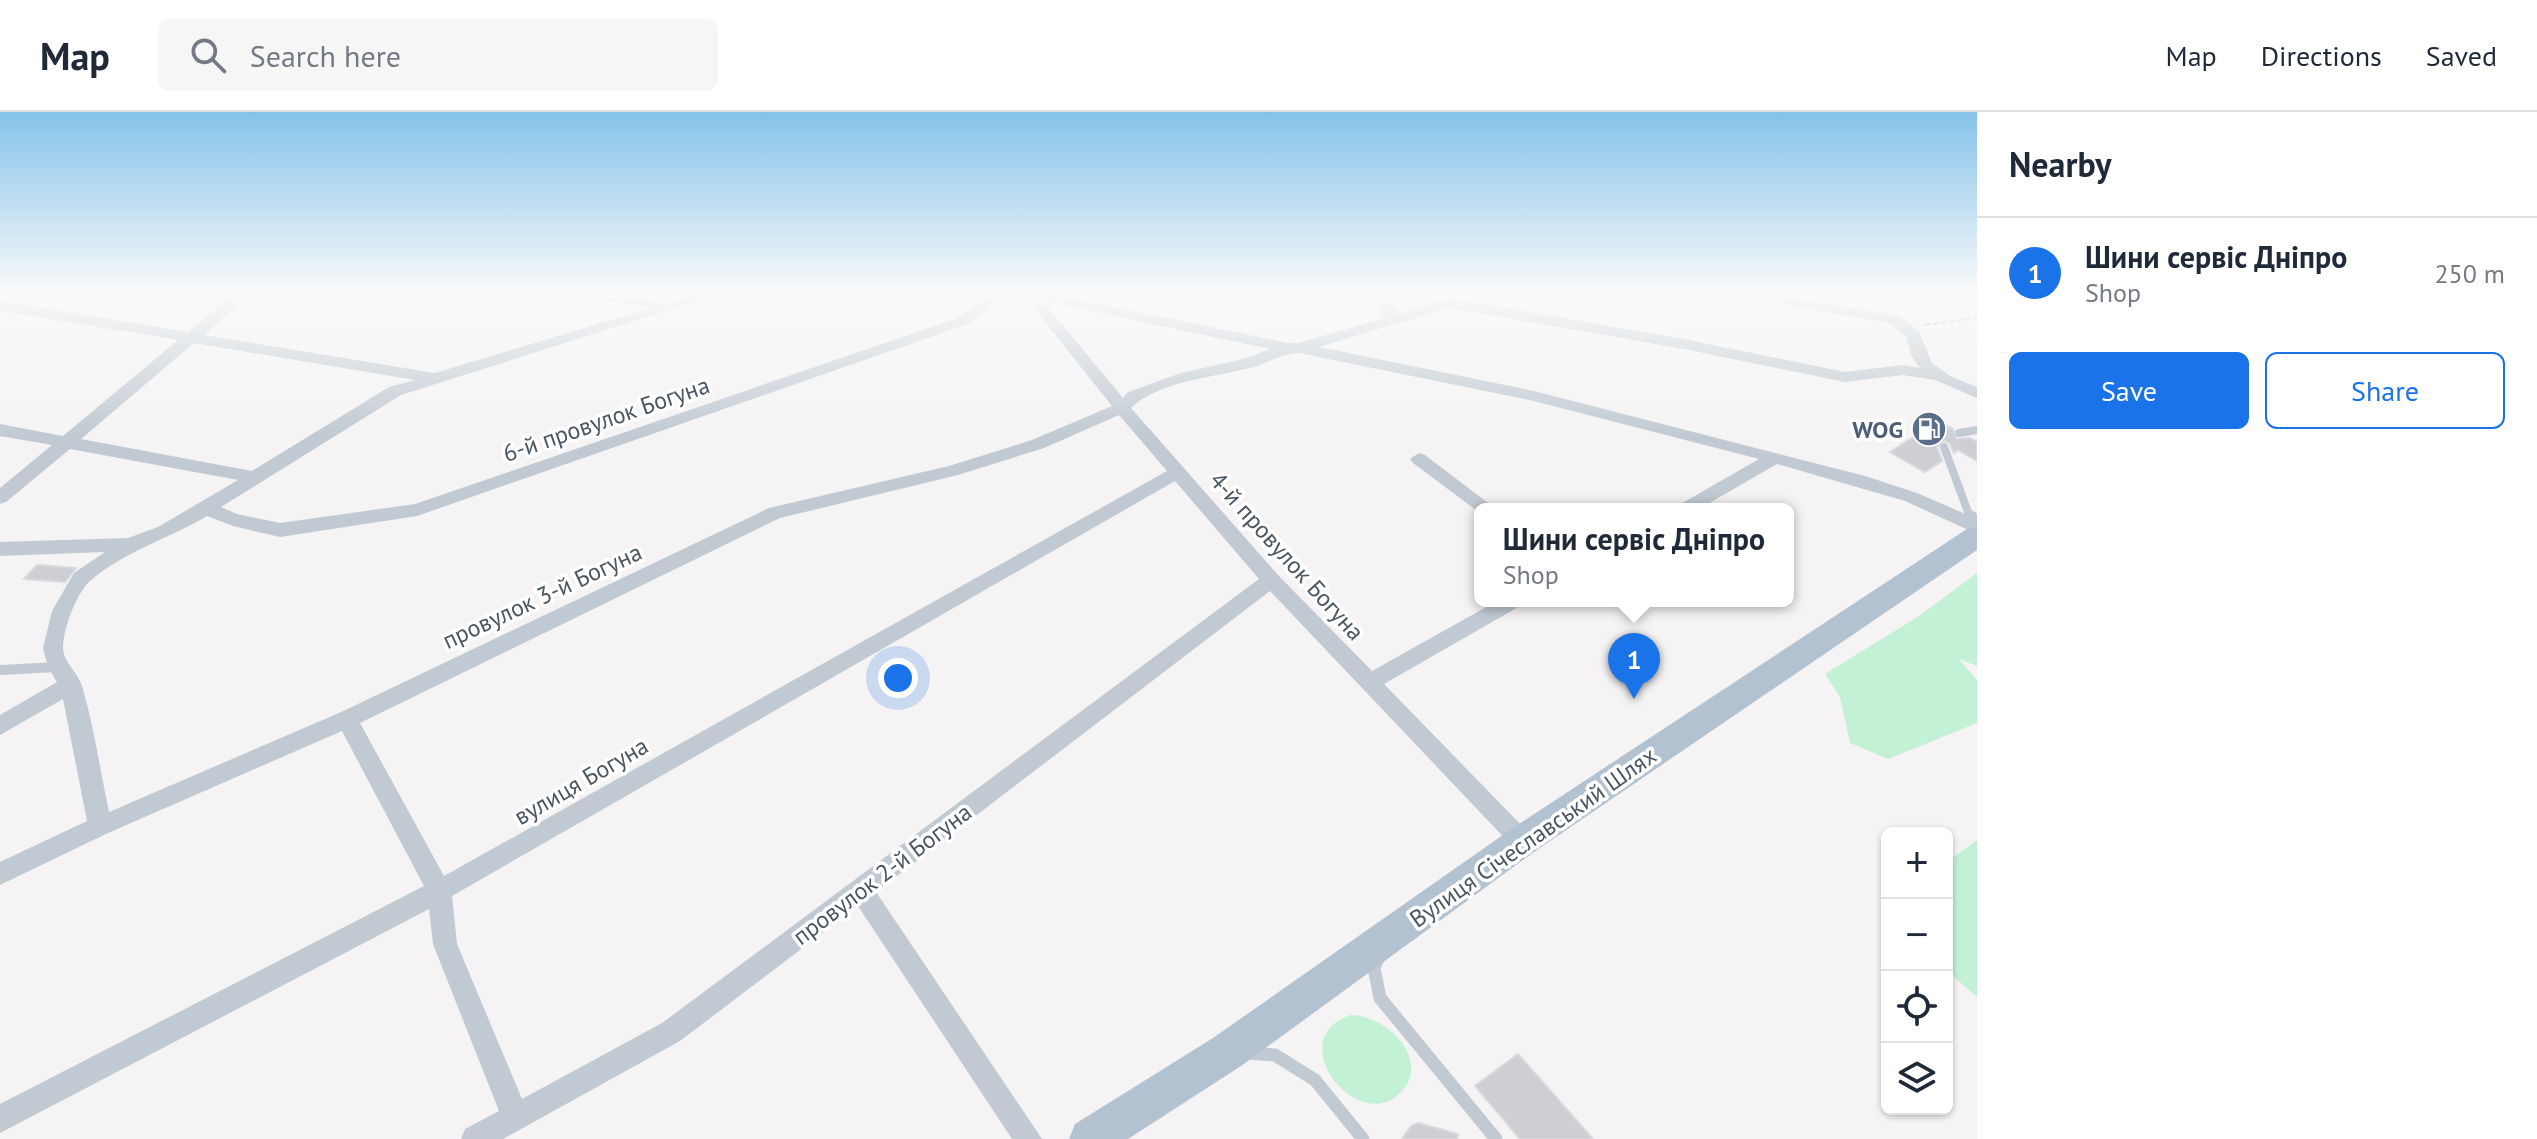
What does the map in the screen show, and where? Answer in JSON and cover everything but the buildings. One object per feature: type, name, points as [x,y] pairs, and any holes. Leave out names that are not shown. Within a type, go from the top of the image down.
[{"type":"main road","name":"Вулиця Січеславський Шлях","points":[[1090,1139],[1227,1052],[1522,841],[1977,536]]},
{"type":"street","points":[[0,498],[188,340]]},
{"type":"street","points":[[202,340],[433,377]]},
{"type":"street","points":[[100,826],[65,676],[53,648],[62,611],[81,578],[130,544],[165,532],[395,391],[556,340]]},
{"type":"street","name":"6-й провулок Богуна","points":[[206,508],[233,520],[280,530],[417,510],[908,340]]},
{"type":"street","name":"4-й провулок Богуна","points":[[1067,340],[1271,580],[1522,841]]},
{"type":"street","points":[[1252,340],[1534,396],[1859,480],[1911,497],[1977,525]]},
{"type":"street","name":"провулок 3-й Богуна","points":[[0,874],[100,826],[347,719],[775,513],[952,471],[1038,444],[1122,408],[1134,396],[1187,377],[1252,362],[1323,340]]},
{"type":"street","name":"провулок 3-й Богуна","points":[[1661,340],[1845,377],[1903,370],[1938,376]]},
{"type":"street","points":[[1914,340],[1914,348],[1922,363],[1938,376],[1977,393]]},
{"type":"street","points":[[0,430],[252,477]]},
{"type":"street","points":[[1695,503],[1774,458]]},
{"type":"street","points":[[1419,459],[1479,503]]},
{"type":"street","name":"вулиця Богуна","points":[[0,1119],[439,891],[1178,472]]},
{"type":"street","points":[[0,549],[130,544]]},
{"type":"street","name":"провулок 2-й Богуна","points":[[475,1139],[671,1032],[1271,580]]},
{"type":"street","points":[[1368,683],[1502,607]]},
{"type":"street","points":[[0,726],[65,676]]},
{"type":"street","points":[[347,719],[439,891],[445,944],[515,1116]]},
{"type":"street","points":[[861,890],[1028,1139]]},
{"type":"lane","points":[[1959,433],[1977,430]]},
{"type":"lane","points":[[1944,447],[1968,512],[1977,525]]},
{"type":"lane","points":[[0,670],[65,676]]},
{"type":"lane","points":[[1386,939],[1374,968],[1380,998],[1496,1139]]},
{"type":"lane","points":[[1227,1052],[1275,1055],[1315,1080],[1363,1139]]},
{"type":"green space","points":[[1977,573],[1977,666],[1959,659],[1977,680],[1977,723],[1888,759],[1850,743],[1840,697],[1825,674],[1919,616]]},
{"type":"green space","points":[[1977,840],[1977,997],[1953,976],[1953,858]]},
{"type":"green space","points":[[1351,1015],[1379,1023],[1402,1043],[1409,1055],[1411,1069],[1408,1082],[1398,1095],[1381,1103],[1363,1102],[1346,1092],[1332,1078],[1324,1060],[1323,1043],[1331,1027]]},
{"type":"place","name":"WOG","points":[[1929,429]]},
{"type":"place","name":"Шини сервіс Дніпро","points":[[1634,699]]}]
